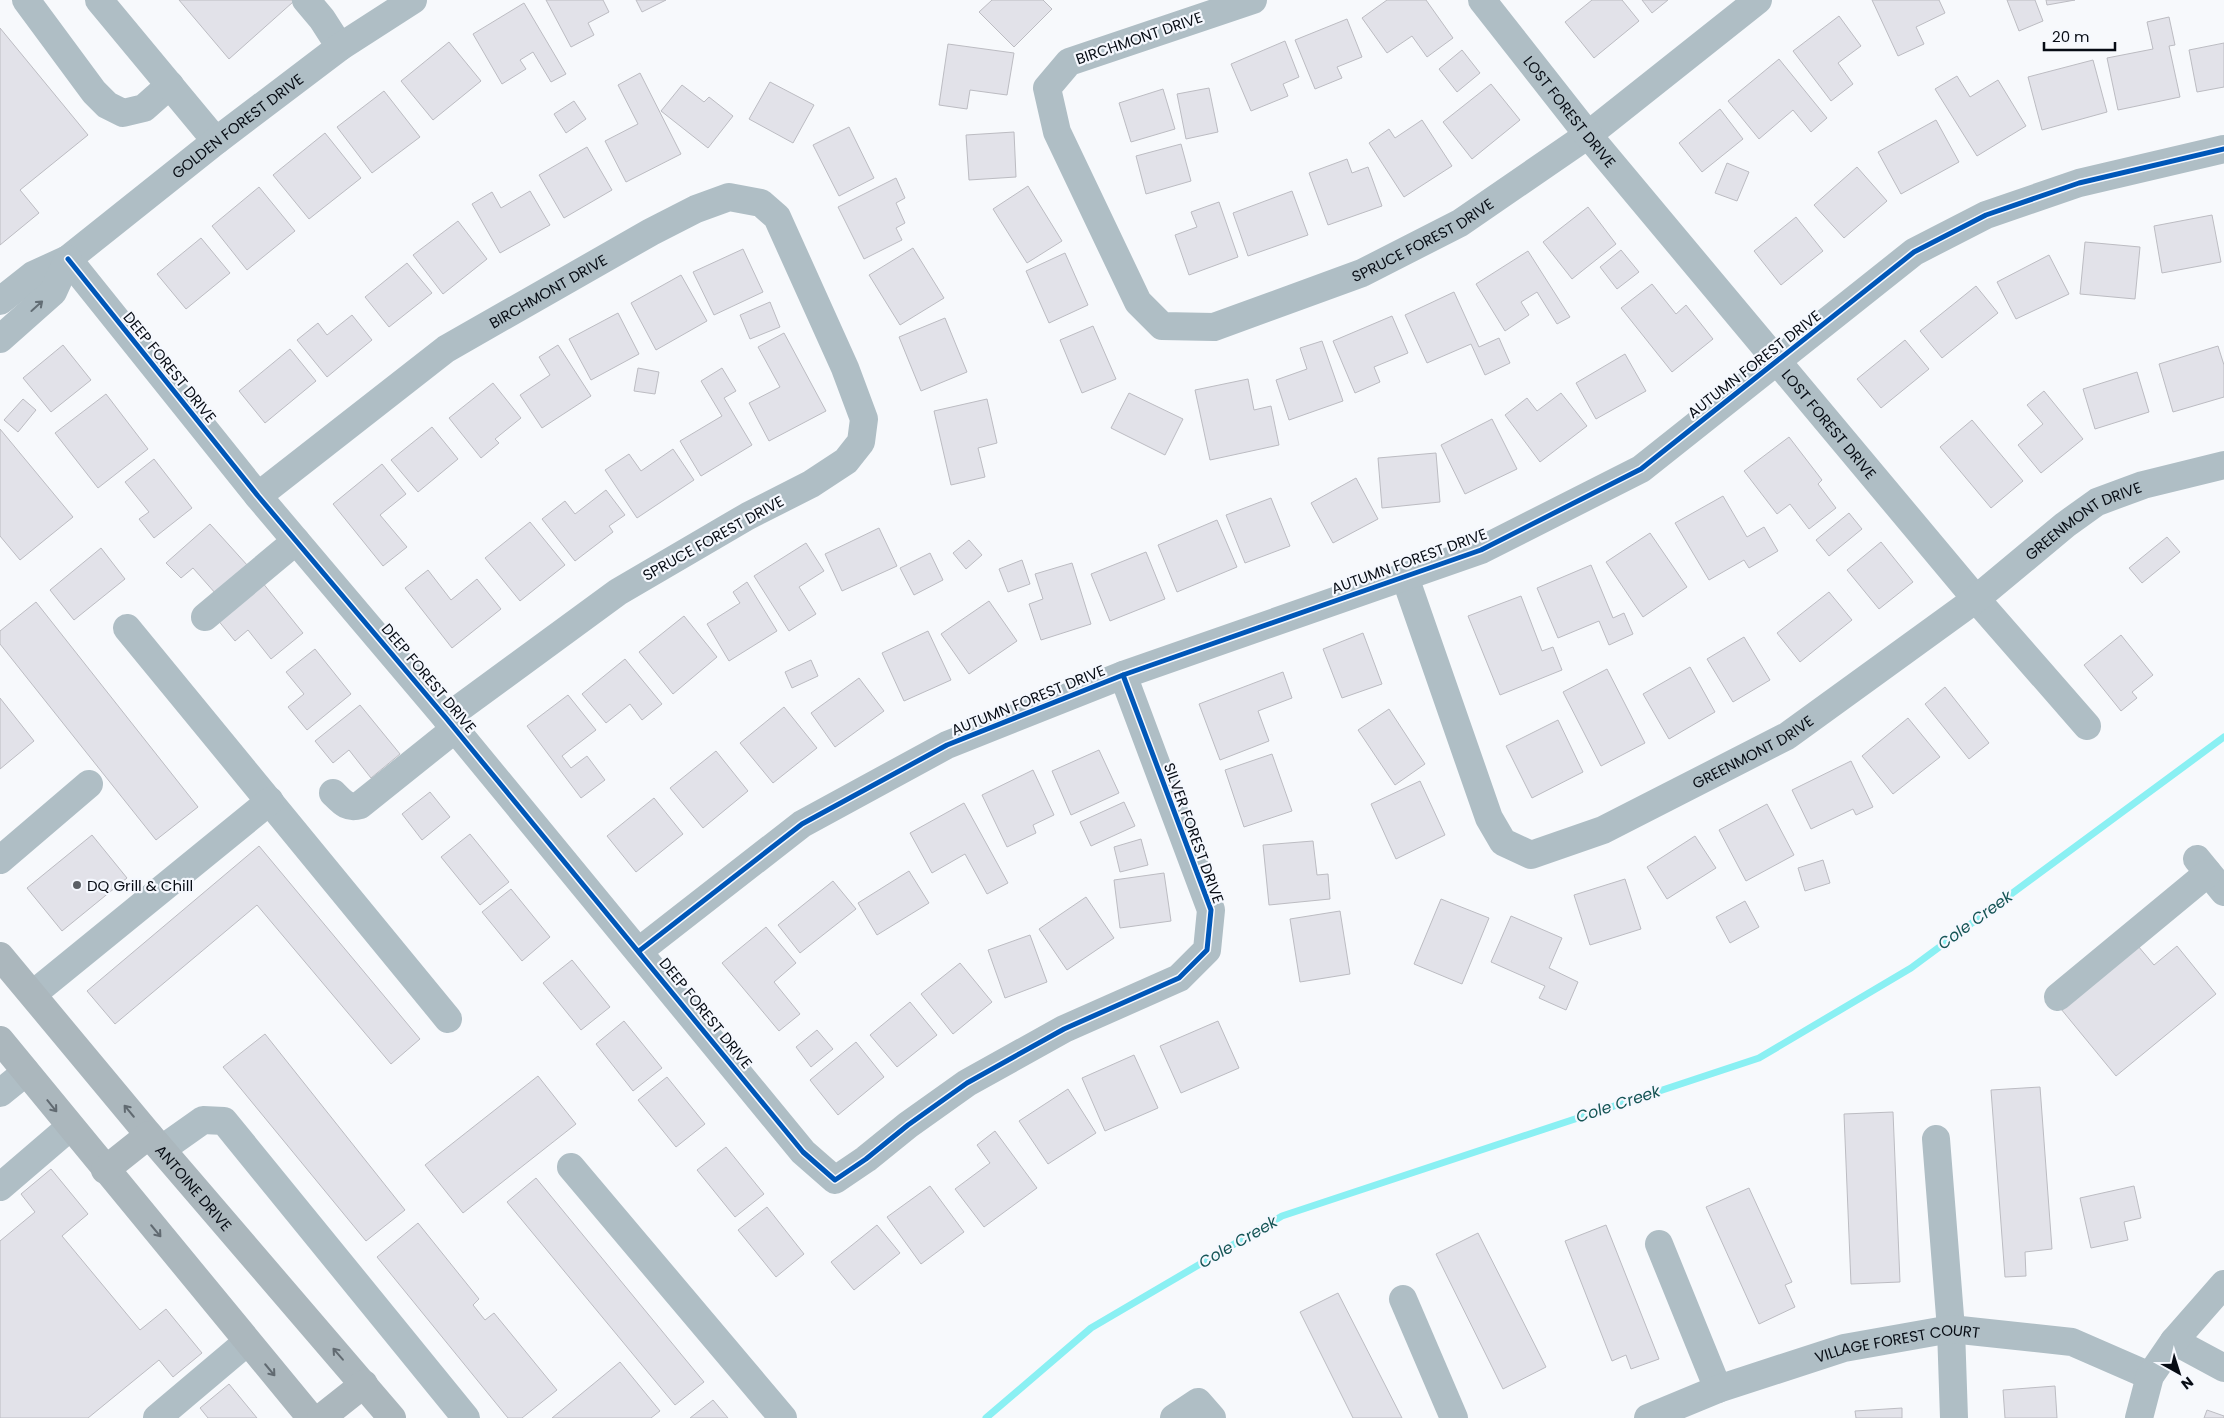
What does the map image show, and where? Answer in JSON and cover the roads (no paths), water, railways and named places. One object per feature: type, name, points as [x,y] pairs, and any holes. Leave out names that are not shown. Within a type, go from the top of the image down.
[{"type":"main road","name":"ANTOINE DRIVE","points":[[0,956],[392,1418]]},
{"type":"main road","points":[[0,1040],[105,1170],[311,1418]]},
{"type":"main road","points":[[105,1170],[156,1142]]},
{"type":"main road","points":[[322,1418],[364,1384]]},
{"type":"street","points":[[26,0],[94,92],[107,105],[123,113],[144,108],[170,85]]},
{"type":"street","points":[[99,0],[216,140]]},
{"type":"street","points":[[306,0],[322,19],[340,48]]},
{"type":"street","name":"GOLDEN FOREST DRIVE","points":[[0,301],[33,275],[68,259],[216,140],[340,48],[413,0]]},
{"type":"street","name":"BIRCHMONT DRIVE","points":[[1095,211],[1057,132],[1047,88],[1069,62],[1253,0]]},
{"type":"street","name":"LOST FOREST DRIVE","points":[[1482,0],[1588,134],[1976,598],[2087,726]]},
{"type":"street","name":"SPRUCE FOREST DRIVE","points":[[1095,211],[1138,302],[1162,326],[1214,327],[1362,273],[1460,223],[1588,134],[1758,0]]},
{"type":"street","name":"AUTUMN FOREST DRIVE","points":[[639,951],[802,824],[947,745],[1123,675],[1481,550],[1641,469],[1914,252],[1986,215],[2079,183],[2224,149]]},
{"type":"street","name":"BIRCHMONT DRIVE","points":[[258,496],[446,349],[652,232],[696,209],[729,197],[761,203],[777,217],[818,308]]},
{"type":"street","name":"GOLDEN FOREST DRIVE","points":[[0,338],[52,292],[68,259]]},
{"type":"street","name":"DEEP FOREST DRIVE","points":[[68,259],[258,496],[451,723],[770,1112]]},
{"type":"street","name":"SPRUCE FOREST DRIVE","points":[[333,793],[346,805],[353,807],[360,805],[451,723],[618,592],[748,516],[811,484],[846,461],[861,442],[864,419],[845,368],[818,308]]},
{"type":"street","name":"GREENMONT DRIVE","points":[[1405,577],[1489,818],[1503,842],[1531,855],[1603,830],[1787,736],[1976,598],[2065,525],[2097,502],[2142,485],[2224,465]]},
{"type":"street","points":[[205,617],[296,541]]},
{"type":"street","points":[[127,628],[448,1019]]},
{"type":"street","name":"SILVER FOREST DRIVE","points":[[770,1112],[803,1152],[835,1180],[866,1160],[908,1125],[967,1083],[1064,1028],[1179,978],[1207,950],[1211,910],[1123,675]]},
{"type":"street","points":[[0,860],[89,784]]},
{"type":"street","points":[[32,994],[270,802]]},
{"type":"street","points":[[2058,997],[2210,874]]},
{"type":"street","points":[[0,1093],[26,1072]]},
{"type":"street","points":[[156,1142],[203,1120],[224,1121],[466,1418]]},
{"type":"street","points":[[0,1187],[70,1127]]},
{"type":"street","points":[[1936,1139],[1951,1329],[1954,1418]]},
{"type":"street","points":[[571,1167],[783,1418]]},
{"type":"street","points":[[1659,1244],[1718,1389]]},
{"type":"street","points":[[2139,1418],[2150,1376],[2174,1341],[2224,1284]]},
{"type":"street","points":[[1403,1299],[1454,1418]]},
{"type":"street","name":"VILLAGE FOREST COURT","points":[[1648,1418],[1718,1389],[1844,1348],[1951,1329],[2072,1342],[2150,1376]]},
{"type":"street","points":[[2174,1341],[2224,1368]]},
{"type":"street","points":[[157,1418],[247,1342]]},
{"type":"street","points":[[1174,1418],[1198,1402],[1212,1418]]},
{"type":"waterway","name":"Cole Creek","points":[[986,1418],[1091,1328],[1282,1216],[1759,1058],[1911,968],[2224,737]]},
{"type":"place","name":"DQ Grill & Chill","points":[[77,885]]}]
